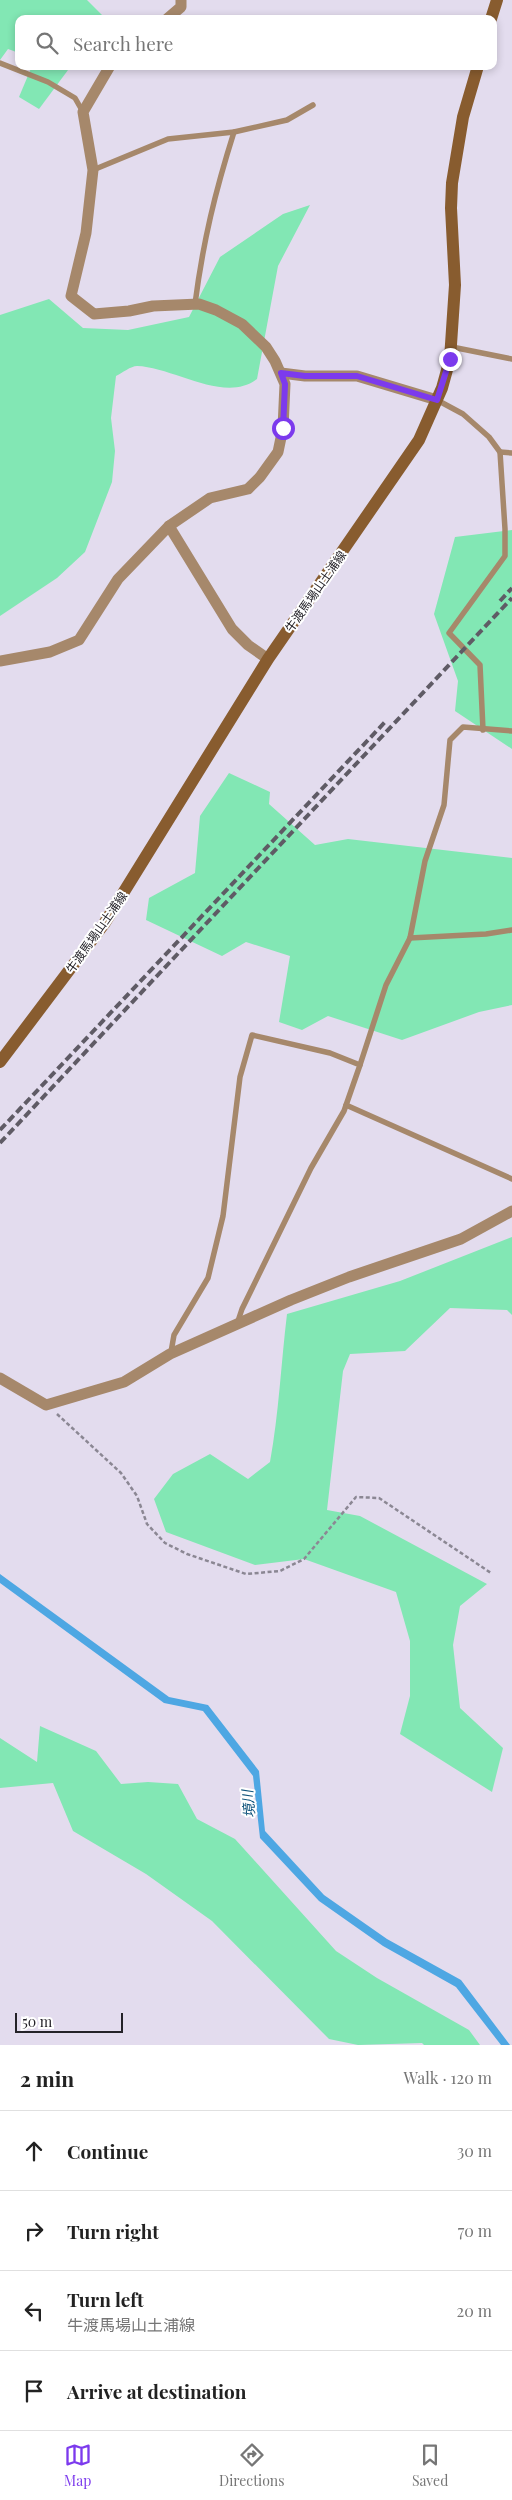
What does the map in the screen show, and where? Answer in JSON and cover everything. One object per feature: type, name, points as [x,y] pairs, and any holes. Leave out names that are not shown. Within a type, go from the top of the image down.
[{"type":"main road","points":[[492,15],[497,0]]},
{"type":"main road","name":"牛渡馬場山土浦線","points":[[0,1060],[104,924],[268,659],[410,456],[419,440],[437,400],[452,347],[455,285],[451,208],[452,183],[463,117],[477,70]]},
{"type":"street","points":[[172,15],[181,7],[181,0]]},
{"type":"street","points":[[0,661],[50,652],[79,640],[118,579],[169,526],[210,498],[248,489],[260,477],[278,452],[283,428],[285,384],[281,373],[266,347],[242,324],[216,310],[195,304],[153,306],[129,311],[94,314],[71,296],[86,233],[92,170],[83,112],[108,70]]},
{"type":"street","points":[[281,373],[305,376],[357,376],[437,400]]},
{"type":"street","points":[[169,526],[232,629],[248,645],[268,659]]},
{"type":"street","points":[[0,1378],[46,1405],[124,1382],[170,1354],[237,1324],[349,1277],[461,1239],[512,1211]]},
{"type":"lane","points":[[0,63],[15,70]]},
{"type":"lane","points":[[16,70],[62,90],[75,98],[83,112]]},
{"type":"lane","points":[[92,170],[168,139],[234,132],[287,120],[313,105]]},
{"type":"lane","points":[[195,304],[203,246],[215,191],[234,132]]},
{"type":"lane","points":[[452,347],[512,359]]},
{"type":"lane","points":[[437,400],[464,414],[489,437],[500,452],[505,556],[449,633],[480,665],[483,730]]},
{"type":"lane","points":[[500,452],[512,453]]},
{"type":"lane","points":[[237,1324],[242,1309],[311,1168],[346,1104],[386,985],[410,938],[425,861],[444,805],[450,740],[464,727],[512,731]]},
{"type":"lane","points":[[410,938],[486,934],[512,930]]},
{"type":"lane","points":[[170,1354],[174,1335],[208,1278],[222,1216],[240,1077],[252,1035],[330,1053],[360,1065]]},
{"type":"lane","points":[[346,1104],[512,1179]]},
{"type":"path","points":[[46,1405],[121,1473],[137,1496],[147,1524],[165,1543],[187,1554],[246,1574],[280,1571],[304,1559],[356,1497],[379,1498],[491,1573]]},
{"type":"green space","points":[[0,0],[87,0],[102,15],[15,15],[15,52],[8,49],[0,60]]},
{"type":"green space","points":[[30,70],[68,70],[39,109],[19,97]]},
{"type":"green space","points":[[310,205],[278,266],[257,379],[244,386],[230,388],[214,386],[151,368],[137,366],[129,368],[116,376],[111,418],[115,451],[112,482],[85,552],[57,578],[0,616],[0,315],[49,299],[83,328],[128,330],[189,317],[220,257],[283,214]]},
{"type":"green space","points":[[512,530],[512,749],[455,711],[458,681],[434,614],[455,537]]},
{"type":"green space","points":[[229,773],[270,792],[269,804],[315,845],[348,839],[512,858],[512,1005],[479,1012],[402,1040],[328,1016],[302,1030],[279,1022],[290,956],[246,942],[222,956],[146,920],[149,898],[195,873],[200,816]]},
{"type":"green space","points":[[512,1237],[512,1315],[507,1310],[450,1308],[405,1351],[350,1354],[343,1371],[327,1510],[360,1516],[487,1584],[460,1606],[453,1645],[460,1708],[503,1748],[492,1792],[400,1734],[410,1696],[410,1641],[396,1592],[304,1559],[255,1565],[166,1532],[154,1499],[173,1474],[210,1454],[248,1479],[270,1462],[278,1407],[287,1314],[400,1281]]},
{"type":"green space","points":[[40,1726],[96,1751],[121,1784],[148,1782],[178,1784],[197,1819],[235,1839],[336,1951],[377,1978],[469,2030],[480,2045],[424,2045],[422,2043],[358,2045],[329,2039],[212,1921],[146,1874],[73,1831],[53,1783],[0,1788],[0,1738],[37,1762]]},
{"type":"water","points":[[0,1574],[169,1697],[208,1705],[259,1771],[265,1831],[324,1895],[387,1939],[461,1980],[510,2045],[501,2045],[456,1987],[383,1946],[319,1901],[260,1838],[253,1776],[203,1711],[164,1703],[0,1583]]},
{"type":"railway","points":[[500,601],[512,588]]},
{"type":"railway","points":[[0,1143],[512,598]]},
{"type":"railway","points":[[0,1130],[386,721]]},
{"type":"route","points":[[283,428],[285,384],[281,373],[305,376],[357,376],[380,381],[437,400],[450,359]]},
{"type":"water label","name":"境川","points":[[248,1804]]}]
